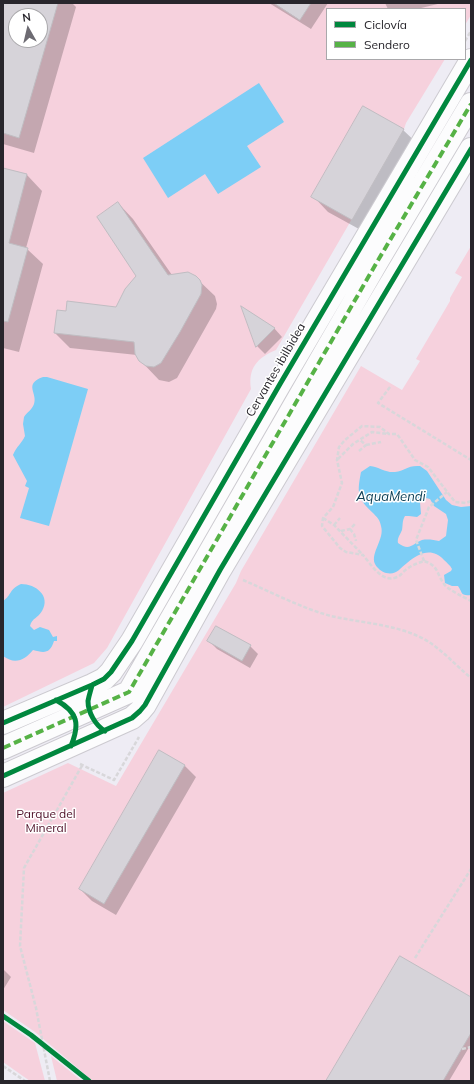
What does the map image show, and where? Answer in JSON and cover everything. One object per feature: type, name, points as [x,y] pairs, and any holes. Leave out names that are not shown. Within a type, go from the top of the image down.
[{"type":"street","name":"Cervantes ibilbidea","points":[[3,723],[92,685],[111,672],[132,641],[280,384],[471,60]]},
{"type":"street","points":[[3,776],[132,718],[140,711],[137,698],[377,262],[471,104]]},
{"type":"street","points":[[3,748],[82,713],[137,698],[228,557],[471,149]]},
{"type":"street","points":[[71,746],[92,685]]},
{"type":"street","points":[[56,700],[70,709],[82,713],[99,726],[102,732]]},
{"type":"path","points":[[466,40],[471,31]]},
{"type":"path","points":[[390,387],[378,403],[471,460]]},
{"type":"path","points":[[363,555],[346,552],[340,548],[322,526],[323,518],[332,507],[342,483],[337,460],[339,447],[362,426],[380,427],[389,434]]},
{"type":"path","points":[[337,460],[353,444],[372,432],[397,434],[415,460],[428,467],[456,502],[466,503],[471,501]]},
{"type":"path","points":[[360,440],[366,446]]},
{"type":"path","points":[[359,451],[366,446],[381,442]]},
{"type":"path","points":[[447,492],[430,507],[416,540],[424,561],[437,569],[444,585],[471,601]]},
{"type":"path","points":[[323,518],[340,531],[363,555],[377,573],[385,577],[397,577],[407,569],[424,561]]},
{"type":"path","points":[[334,525],[340,518]]},
{"type":"path","points":[[340,531],[350,529],[356,523]]},
{"type":"path","points":[[350,529],[354,534],[356,541]]},
{"type":"path","points":[[354,534],[359,535]]},
{"type":"path","points":[[243,580],[308,608],[330,615],[400,629],[422,638],[444,652],[471,678]]},
{"type":"path","points":[[50,1081],[36,1008],[20,946],[24,868],[102,732]]},
{"type":"path","points":[[415,958],[471,869]]},
{"type":"path","points":[[37,1040],[49,1049]]},
{"type":"path","points":[[462,1049],[471,1047]]},
{"type":"path","points":[[3,1066],[25,1081]]},
{"type":"green space","points":[[3,3],[471,3],[471,15],[466,23],[466,8],[326,8],[326,60],[444,60],[406,123],[404,129],[276,350],[259,360],[255,365],[251,375],[251,389],[107,648],[94,663],[3,707]]},
{"type":"green space","name":"Parque del Mineral","points":[[471,246],[471,1081],[93,1081],[35,1032],[3,1010],[3,793],[68,763],[116,786],[236,583],[241,571],[361,366],[402,390],[420,361],[416,359],[450,301],[450,298],[462,277],[455,273]]},
{"type":"green space","points":[[3,1021],[35,1043],[45,1081],[30,1081],[3,1062]]},
{"type":"green space","points":[[51,1056],[82,1081],[57,1081]]},
{"type":"water","points":[[259,83],[284,122],[247,146],[261,167],[218,194],[205,174],[168,198],[143,158]]},
{"type":"water","points":[[43,377],[88,389],[49,526],[20,518],[29,488],[25,486],[27,481],[13,455],[25,436],[23,424],[24,417],[34,404],[35,400],[32,386],[37,380]]},
{"type":"water","name":"AquaMendi","points":[[370,466],[392,472],[412,466],[420,466],[427,471],[446,500],[452,505],[461,507],[471,506],[471,595],[463,594],[458,586],[452,586],[445,583],[444,575],[452,569],[444,560],[435,554],[426,553],[416,556],[398,571],[393,573],[381,571],[377,567],[374,560],[374,555],[382,531],[380,522],[361,499],[359,485],[361,472]],"holes":[[[426,498],[430,499],[434,506],[446,514],[448,520],[446,536],[439,541],[422,540],[408,547],[402,546],[398,543],[398,538],[402,530],[405,516],[417,517],[421,514],[420,502]]]},
{"type":"water","points":[[21,584],[32,586],[37,589],[45,600],[42,611],[32,621],[30,626],[34,630],[40,627],[49,630],[53,637],[57,636],[57,641],[54,641],[51,648],[46,652],[33,650],[23,659],[16,661],[7,659],[3,656],[3,601],[8,597],[14,588]]},
{"type":"building","points":[[3,3],[58,3],[48,38],[48,8],[8,8],[8,48],[45,48],[19,138],[3,133]]},
{"type":"building","points":[[274,3],[311,3],[300,20]]},
{"type":"building","points":[[363,106],[404,129],[352,220],[311,197]]},
{"type":"building","points":[[3,168],[27,174],[9,243],[28,248],[8,322],[3,321]]},
{"type":"building","points":[[118,202],[168,275],[188,272],[196,276],[202,285],[201,294],[180,332],[161,363],[154,367],[146,366],[139,361],[135,354],[134,342],[54,333],[57,310],[66,311],[67,301],[116,307],[125,289],[136,276],[97,217]]},
{"type":"building","points":[[241,306],[275,328],[256,347]]},
{"type":"building","points":[[216,626],[251,645],[242,661],[207,641]]},
{"type":"building","points":[[159,750],[185,765],[104,904],[79,889]]},
{"type":"building","points":[[400,956],[471,997],[471,1033],[443,1081],[326,1081]]},
{"type":"marked path","points":[[3,748],[129,692],[377,262],[471,104]]},
{"type":"cycle path","points":[[3,723],[92,685],[104,679],[111,672],[132,641],[280,384],[471,60]]},
{"type":"cycle path","points":[[3,776],[132,718],[145,705],[220,570],[471,149]]},
{"type":"cycle path","points":[[92,685],[88,701],[89,709],[95,722],[105,731]]},
{"type":"cycle path","points":[[56,700],[69,709],[75,719],[76,731],[71,746]]},
{"type":"cycle path","points":[[3,1016],[31,1035],[89,1081]]}]
